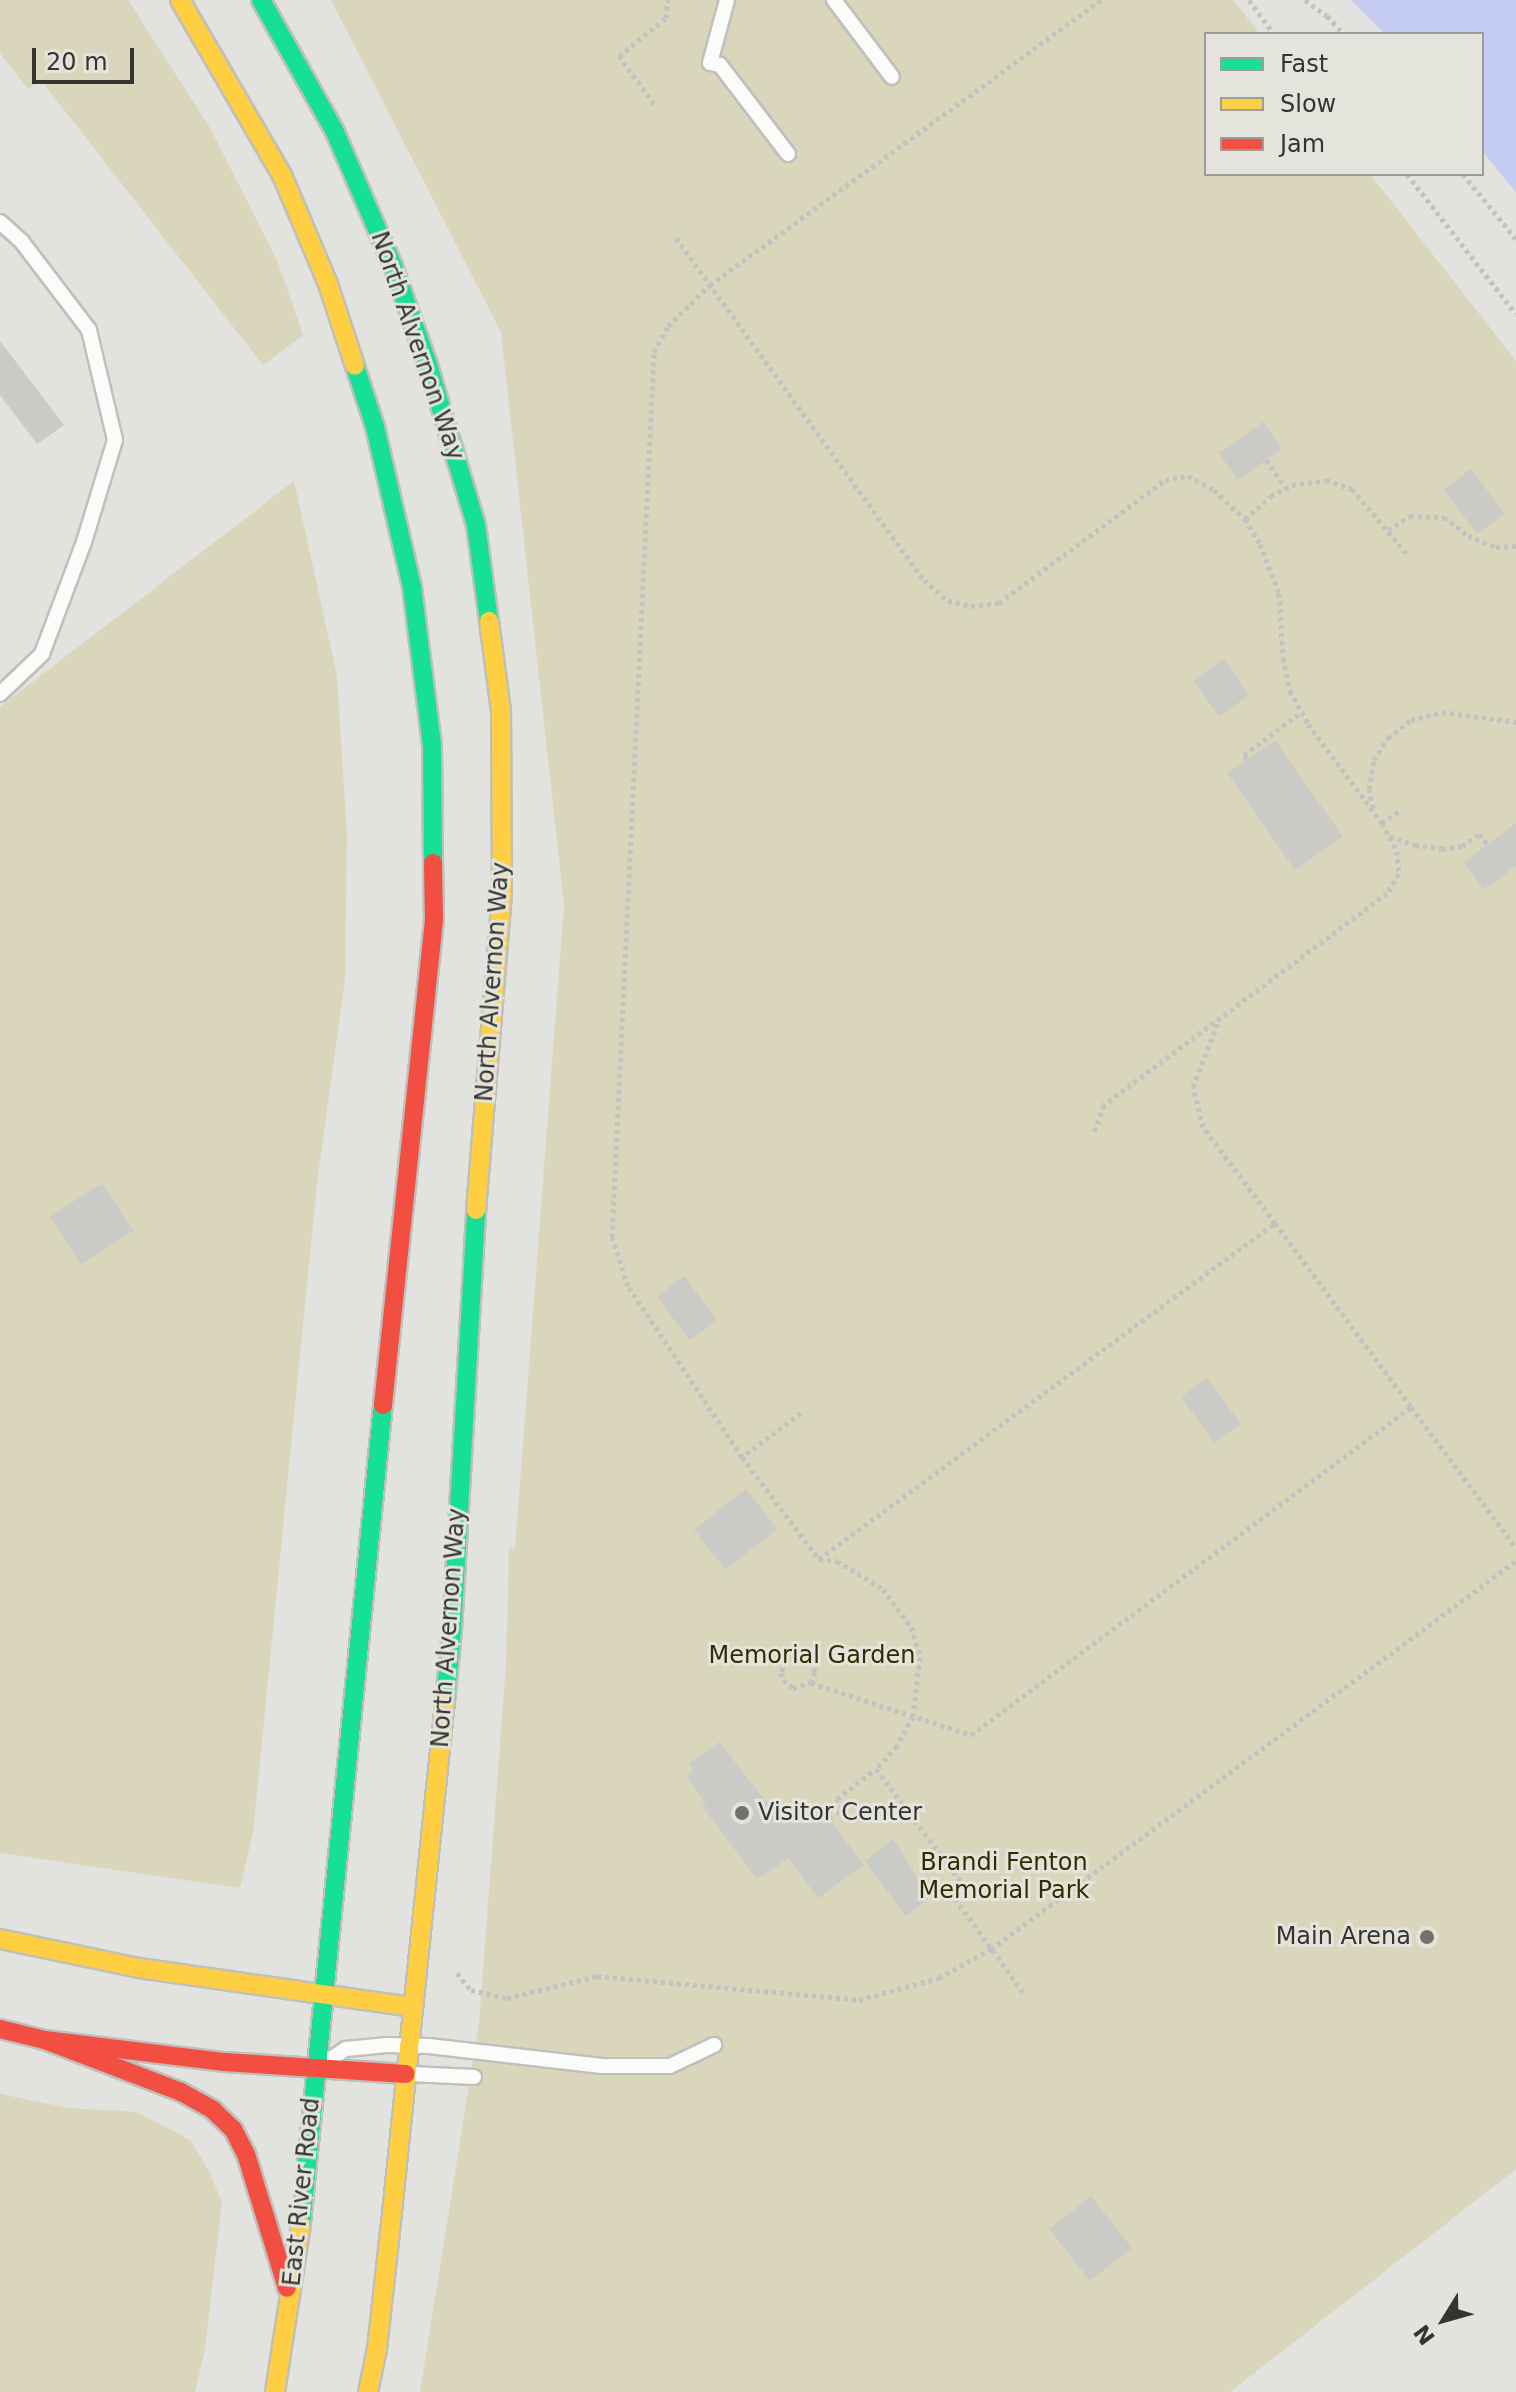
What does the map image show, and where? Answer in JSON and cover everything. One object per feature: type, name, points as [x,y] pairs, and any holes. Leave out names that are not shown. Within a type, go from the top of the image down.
[{"type":"main road","points":[[180,0],[282,175],[328,284],[375,427],[412,587],[432,745],[434,920],[315,2069],[406,2074],[377,2349],[368,2392]]},
{"type":"main road","name":"North Alvernon Way","points":[[261,0],[335,132],[393,266],[428,365],[476,525],[501,711],[502,895],[468,1299],[452,1630],[406,2074]]},
{"type":"main road","points":[[0,1939],[139,1968],[413,2007]]},
{"type":"main road","name":"East River Road","points":[[0,2029],[45,2040],[225,2062],[315,2069],[290,2298],[275,2392]]},
{"type":"main road","points":[[45,2040],[181,2092],[213,2110],[233,2129],[246,2154],[290,2298]]},
{"type":"lane","points":[[727,0],[710,63],[720,65],[788,154]]},
{"type":"lane","points":[[834,0],[892,77]]},
{"type":"lane","points":[[0,222],[22,242],[89,330],[115,440],[84,542],[42,654],[0,694]]},
{"type":"lane","points":[[315,2069],[346,2049],[410,2045],[602,2066],[670,2066],[714,2045]]},
{"type":"lane","points":[[406,2074],[474,2077]]},
{"type":"path","points":[[654,104],[619,56],[666,18],[668,0]]},
{"type":"path","points":[[829,1818],[843,1808],[837,1799],[876,1769],[897,1746],[913,1716],[920,1657],[899,1607],[883,1589],[837,1561],[819,1559],[742,1457],[628,1286],[612,1237],[654,352],[668,326],[710,285],[1101,0]]},
{"type":"path","points":[[1249,0],[1273,32]]},
{"type":"path","points":[[1305,0],[1342,32]]},
{"type":"path","points":[[1409,176],[1516,314]]},
{"type":"path","points":[[1465,176],[1516,239]]},
{"type":"path","points":[[676,238],[924,580],[948,601],[971,606],[999,603],[1165,480],[1188,476],[1214,490],[1245,519],[1260,544],[1279,593],[1283,658],[1290,691],[1382,823],[1397,851],[1399,874],[1387,893],[1104,1105],[1094,1133]]},
{"type":"path","points":[[1266,460],[1286,488]]},
{"type":"path","points":[[1245,519],[1286,488],[1326,480],[1352,489],[1407,554]]},
{"type":"path","points":[[1388,530],[1410,516],[1444,517],[1468,536],[1496,547],[1516,546]]},
{"type":"path","points":[[1247,759],[1244,755],[1302,712]]},
{"type":"path","points":[[1374,812],[1369,789],[1374,760],[1388,738],[1411,720],[1442,712],[1516,722]]},
{"type":"path","points":[[1382,823],[1402,809]]},
{"type":"path","points":[[1389,836],[1415,845],[1442,849],[1462,846],[1479,834],[1487,844]]},
{"type":"path","points":[[1220,1019],[1193,1087],[1203,1127],[1516,1548]]},
{"type":"path","points":[[819,1559],[1275,1223]]},
{"type":"path","points":[[811,1683],[815,1672],[810,1660],[799,1655],[786,1660],[781,1673],[787,1685],[800,1689],[811,1683],[971,1735],[1411,1407]]},
{"type":"path","points":[[742,1457],[801,1413]]},
{"type":"path","points":[[455,1967],[471,1990],[488,1997],[507,1998],[597,1976],[859,2000],[939,1978],[991,1949],[1516,1561]]},
{"type":"path","points":[[876,1769],[962,1883],[950,1892],[1023,1992]]},
{"type":"green space","points":[[0,0],[128,0],[210,128],[277,260],[303,335],[263,365],[41,80],[28,89],[0,53]]},
{"type":"green space","name":"Brandi Fenton Memorial Park","points":[[331,0],[1233,0],[1258,32],[1204,32],[1204,176],[1372,176],[1516,361],[1516,2169],[1230,2392],[420,2392],[479,2023],[506,1665],[509,1548],[515,1549],[564,905],[501,332]]},
{"type":"green space","points":[[294,481],[337,676],[347,835],[345,980],[317,1183],[253,1833],[240,1888],[0,1853],[0,707]]},
{"type":"green space","points":[[0,2094],[69,2108],[137,2112],[190,2140],[209,2171],[222,2203],[205,2349],[195,2392],[0,2392]]},
{"type":"water","points":[[1351,0],[1516,0],[1516,192],[1484,153],[1484,32],[1383,32]]},
{"type":"building","points":[[0,341],[64,425],[37,444],[0,395]]},
{"type":"building","points":[[1263,422],[1282,449],[1238,480],[1219,453]]},
{"type":"building","points":[[1471,469],[1505,514],[1478,534],[1444,489]]},
{"type":"building","points":[[1224,659],[1249,695],[1219,716],[1194,680]]},
{"type":"building","points":[[1275,740],[1343,837],[1295,870],[1227,773]]},
{"type":"building","points":[[1516,823],[1516,866],[1484,890],[1464,862]]},
{"type":"building","points":[[102,1183],[133,1231],[81,1265],[50,1217]]},
{"type":"building","points":[[684,1276],[717,1320],[690,1340],[657,1296]]},
{"type":"building","points":[[1207,1378],[1241,1424],[1215,1443],[1181,1397]]},
{"type":"building","points":[[746,1489],[777,1529],[725,1570],[694,1530]]},
{"type":"building","name":"Visitor Center","points":[[719,1742],[778,1817],[790,1809],[802,1825],[822,1810],[864,1865],[818,1898],[789,1858],[757,1879],[702,1806],[706,1803],[686,1776],[694,1770],[689,1764]]},
{"type":"building","points":[[893,1839],[930,1898],[906,1916],[865,1861]]},
{"type":"building","points":[[1091,2196],[1132,2248],[1090,2281],[1049,2229]]},
{"type":"traffic: fast","points":[[261,0],[335,132],[393,266],[428,365],[476,525],[489,621]]},
{"type":"traffic: fast","points":[[355,366],[375,427],[412,587],[432,745],[433,863]]},
{"type":"traffic: fast","points":[[445,1702],[452,1630],[476,1210]]},
{"type":"traffic: fast","points":[[301,2225],[383,1405]]},
{"type":"traffic: slow","points":[[180,0],[282,175],[328,284],[355,366]]},
{"type":"traffic: slow","points":[[476,1210],[502,895],[501,711],[489,621]]},
{"type":"traffic: slow","points":[[368,2392],[377,2349],[445,1702]]},
{"type":"traffic: slow","points":[[0,1939],[139,1968],[413,2007]]},
{"type":"traffic: slow","points":[[275,2392],[301,2225]]},
{"type":"traffic: jam","points":[[383,1405],[434,920],[433,863]]},
{"type":"traffic: jam","points":[[0,2029],[45,2040],[225,2062],[406,2074]]},
{"type":"traffic: jam","points":[[45,2040],[181,2092],[213,2110],[233,2129],[246,2154],[287,2288]]},
{"type":"place","name":"Visitor Center","points":[[742,1813]]},
{"type":"place","name":"Main Arena","points":[[1427,1937]]},
{"type":"park label","name":"Memorial Garden","points":[[812,1656]]}]
